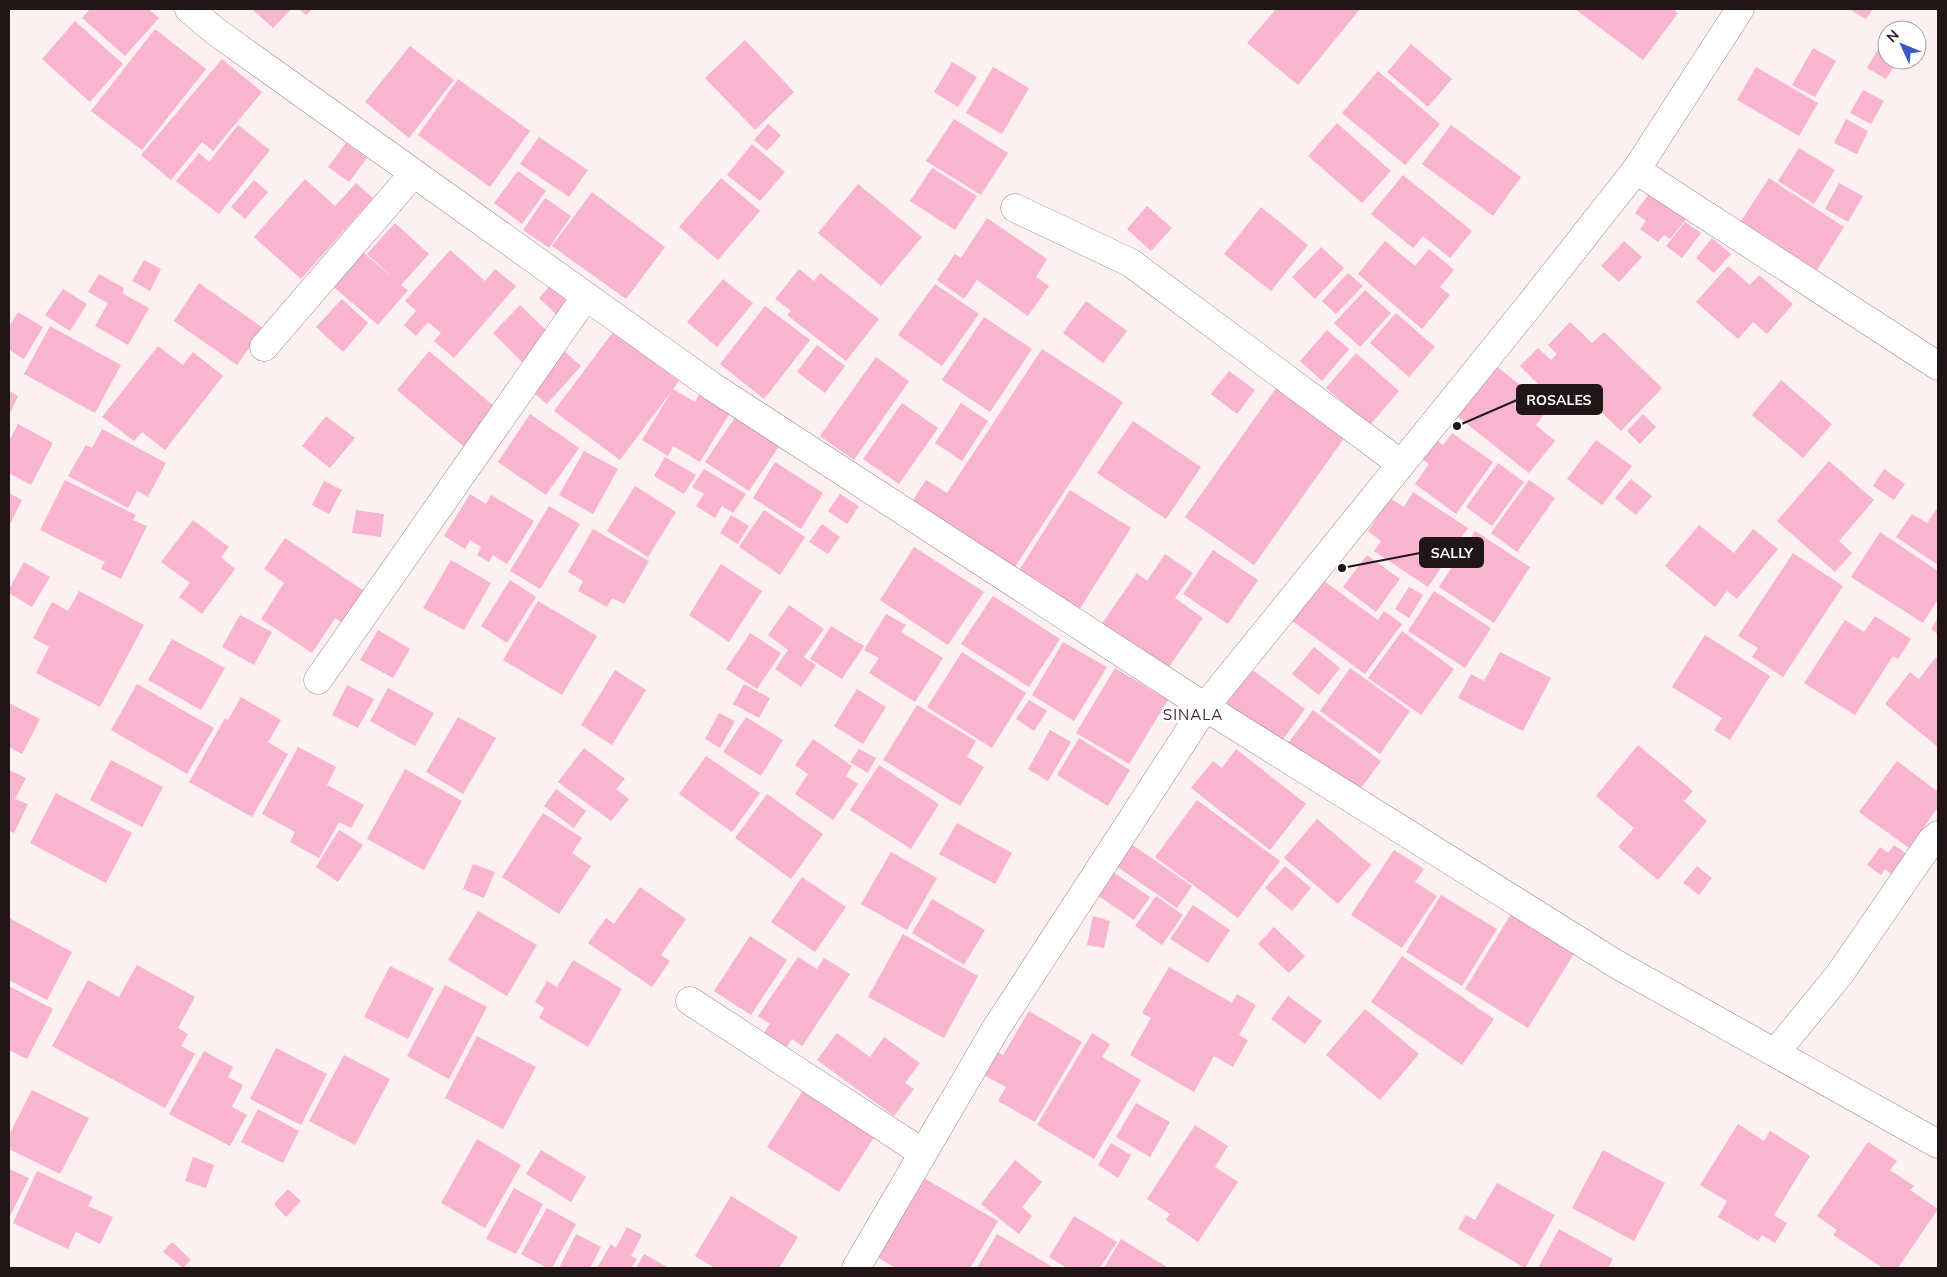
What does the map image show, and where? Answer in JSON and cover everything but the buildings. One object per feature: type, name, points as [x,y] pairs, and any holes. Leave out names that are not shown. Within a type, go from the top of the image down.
[{"type":"street","points":[[190,9],[215,31],[713,387],[1205,708],[1616,964],[1938,1144]]},
{"type":"street","points":[[856,1268],[995,1030],[1205,708],[1636,170],[1740,9]]},
{"type":"street","points":[[1636,170],[1938,366]]},
{"type":"street","points":[[264,347],[413,174]]},
{"type":"street","points":[[1015,208],[1131,263],[1401,464]]},
{"type":"street","points":[[318,680],[586,296]]},
{"type":"street","points":[[1775,1053],[1839,975],[1932,840],[1938,835]]},
{"type":"street","points":[[690,1001],[923,1153]]},
{"type":"place","name":"ROSALES","points":[[1457,426]]},
{"type":"place","name":"SALLY","points":[[1342,568]]},
{"type":"district","name":"SINALA","points":[[1193,714]]}]
